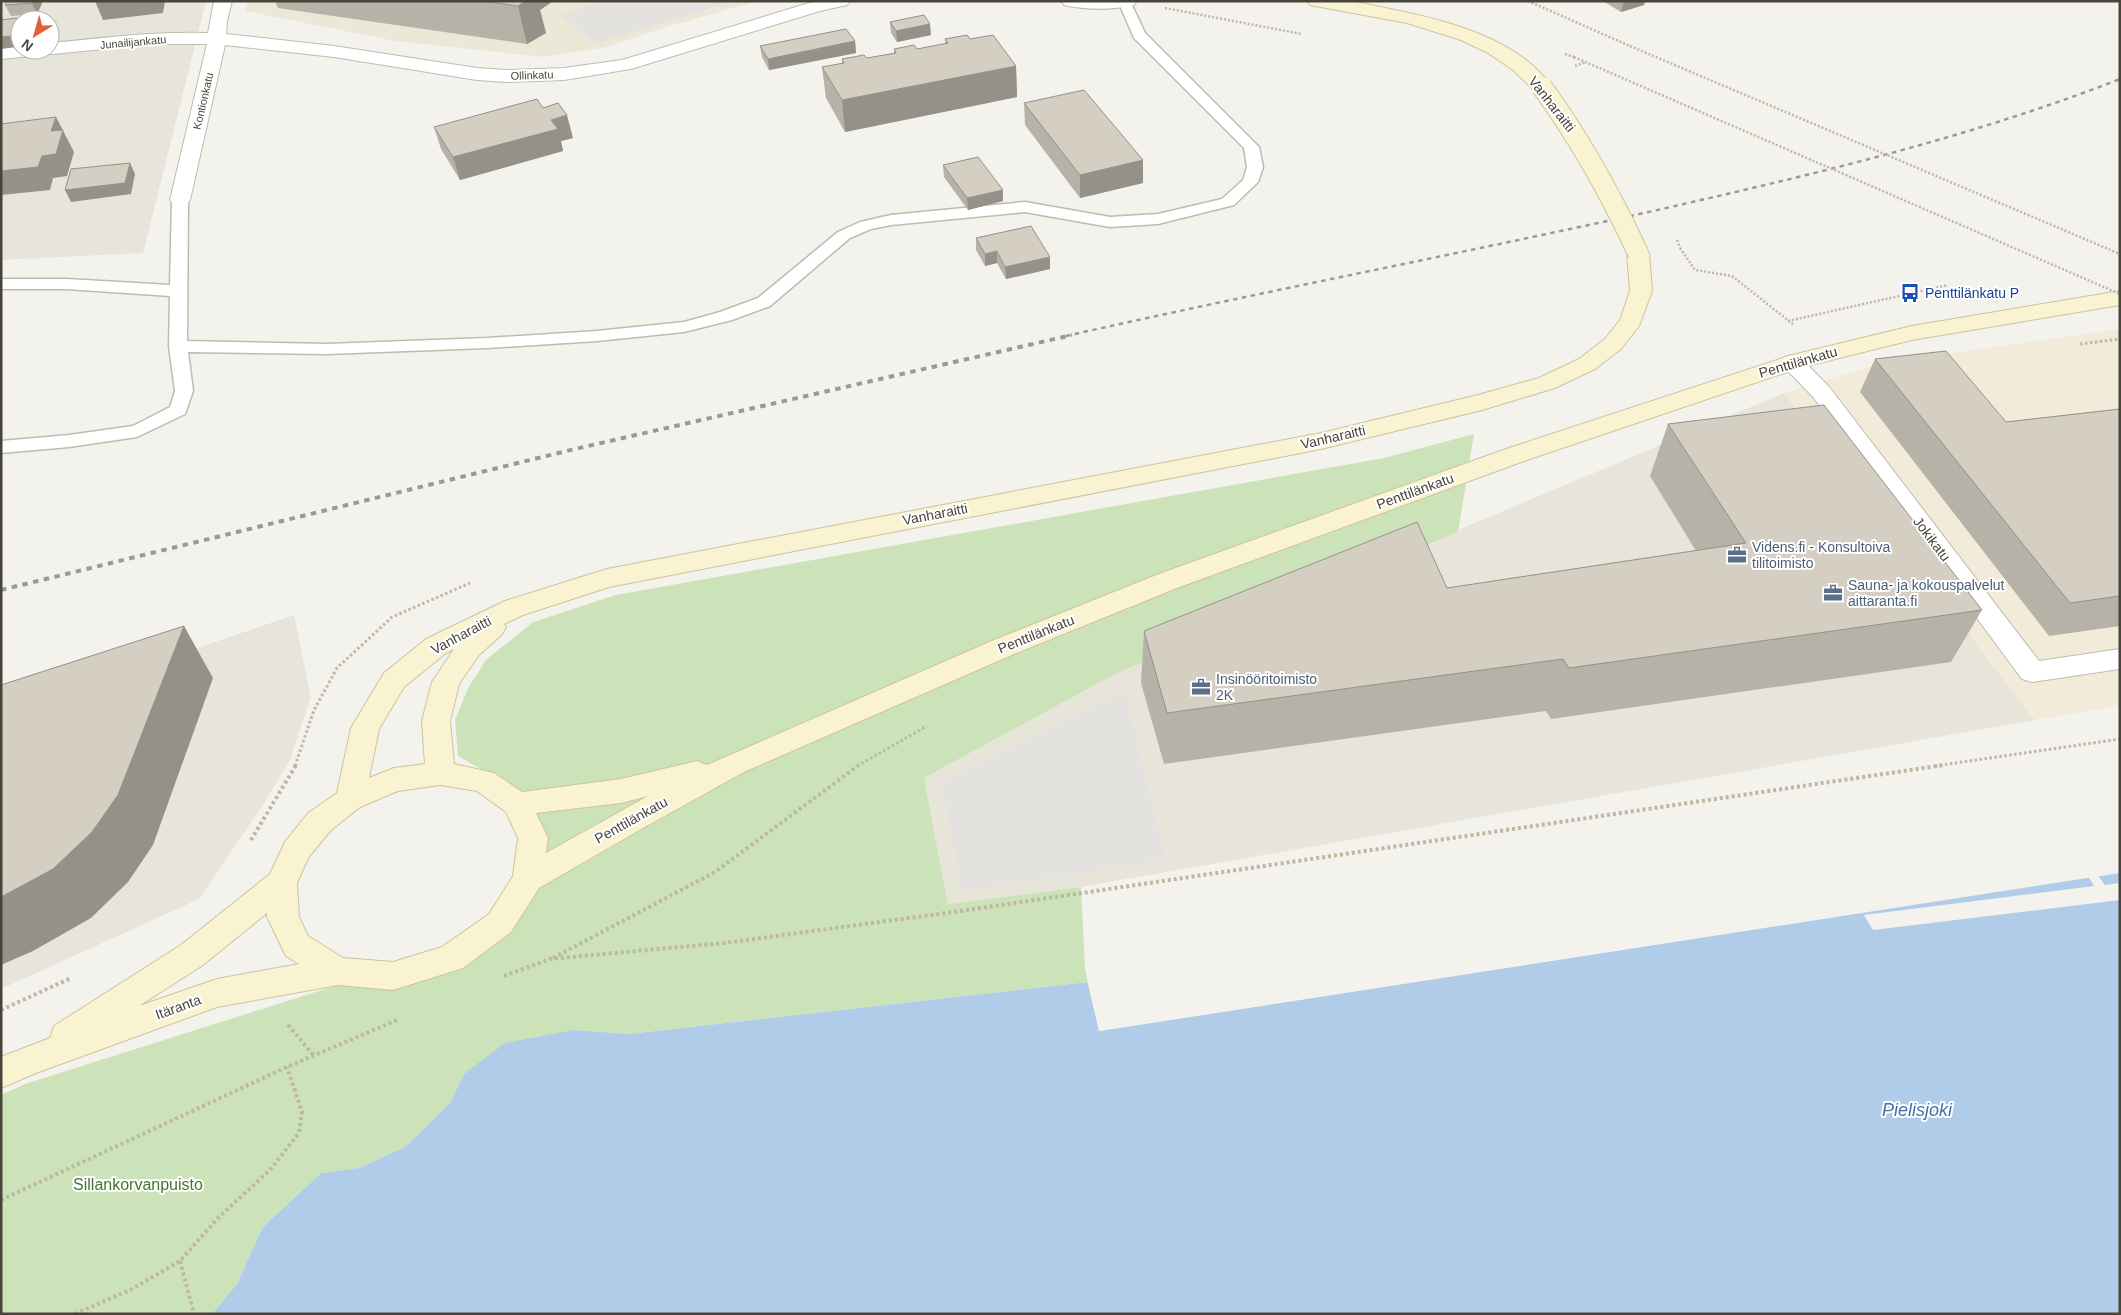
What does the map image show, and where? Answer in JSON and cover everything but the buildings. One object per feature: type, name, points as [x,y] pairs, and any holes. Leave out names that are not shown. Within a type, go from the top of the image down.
[{"type":"street","name":"Kontionkatu","points":[[180,200],[217,40],[218,21],[223,1]]},
{"type":"street","name":"Ollinkatu","points":[[217,40],[271,44],[477,74],[506,76],[564,74],[624,65],[815,7],[841,1]]},
{"type":"street","points":[[1070,1],[1096,4],[1128,1]]},
{"type":"street","name":"Vanharaitti","points":[[350,799],[365,728],[394,680],[436,646],[514,608],[607,578],[1321,441],[1482,402],[1547,383],[1587,364],[1612,344],[1631,322],[1641,291],[1638,252],[1588,155],[1567,120],[1542,87],[1516,62],[1483,42],[1444,28],[1316,1]]},
{"type":"street","name":"Junailijankatu","points":[[60,48],[164,38],[217,40]]},
{"type":"street","name":"Penttilänkatu","points":[[528,879],[632,818],[734,764],[1004,647],[1168,581],[1515,454],[1792,362],[1912,333],[2120,298]]},
{"type":"street","name":"Jokikatu","points":[[1792,362],[1822,393],[2032,672],[2120,659]]},
{"type":"street","name":"Vanharaitti","points":[[440,773],[436,722],[446,682],[468,648],[514,608]]},
{"type":"street","name":"Penttilänkatu","points":[[517,804],[621,791],[734,764]]},
{"type":"street","points":[[440,773],[484,781],[517,804],[533,838],[528,879],[500,923],[452,958],[393,976],[338,971],[298,946],[283,917],[282,883],[296,851],[319,822],[350,799],[394,780],[440,773]]},
{"type":"street","name":"Itäranta","points":[[13,1068],[192,955],[282,883]]},
{"type":"street","name":"Itäranta","points":[[13,1068],[217,992],[338,971]]},
{"type":"lane","points":[[178,346],[327,349],[468,344],[597,336],[684,327],[726,316],[764,302],[844,236],[866,225],[891,220],[1025,207],[1110,222],[1158,219],[1228,202],[1250,182],[1255,167],[1251,146],[1138,35],[1124,2]]},
{"type":"lane","points":[[1,447],[70,441],[136,431],[178,410],[184,391],[178,346],[180,200]]},
{"type":"lane","points":[[1,284],[67,284],[178,291]]},
{"type":"path","points":[[1528,1],[2120,254]]},
{"type":"path","points":[[1574,57],[1923,206],[2120,294]]},
{"type":"path","points":[[1680,248],[1695,270],[1732,276],[1787,321],[1948,285]]},
{"type":"path","points":[[2075,345],[2120,339]]},
{"type":"path","points":[[496,979],[550,959],[715,872],[860,764],[930,725]]},
{"type":"path","points":[[550,959],[724,943],[944,914],[1482,832],[2120,739]]},
{"type":"path","points":[[1,1200],[287,1068],[405,1016]]},
{"type":"path","points":[[75,1314],[132,1289],[180,1261],[219,1217],[270,1170],[299,1133],[302,1112],[287,1068]]},
{"type":"path","points":[[180,1261],[194,1314]]},
{"type":"shaded area","points":[[1,1],[206,1],[143,253],[1,260]]},
{"type":"shaded area","points":[[248,1],[757,1],[663,28],[607,47],[544,57],[395,41],[245,11]]},
{"type":"shaded area","points":[[604,1],[735,1],[595,44],[561,15]]},
{"type":"shaded area","points":[[2120,329],[2120,706],[2035,720],[1784,393],[1882,363]]},
{"type":"shaded area","points":[[1784,393],[2035,720],[1081,887],[948,904],[924,778],[1117,673]]},
{"type":"shaded area","points":[[294,615],[311,697],[290,760],[265,802],[199,899],[1,989],[1,715]]},
{"type":"shaded area","points":[[1125,692],[1165,859],[962,891],[942,782]]},
{"type":"green space","name":"Sillankorvanpuisto","points":[[1474,434],[1458,532],[1117,673],[924,778],[948,904],[1081,887],[1085,969],[1088,982],[629,1034],[574,1030],[464,1074],[450,1103],[405,1147],[359,1168],[321,1173],[262,1228],[237,1284],[212,1314],[1,1314],[1,1095],[25,1084],[341,984],[398,988],[542,881],[530,797],[458,756],[455,720],[468,688],[486,660],[533,622],[616,595],[1384,458]]},
{"type":"water","name":"Pielisjoki","points":[[2120,873],[2120,1314],[212,1314],[237,1284],[262,1228],[321,1173],[359,1168],[405,1147],[450,1103],[464,1074],[505,1043],[574,1030],[629,1034],[1088,982],[1099,1031]]},
{"type":"pier","points":[[2097,874],[2105,885],[2120,883],[2120,900],[1873,930],[1864,915],[2094,886],[2088,876]]},
{"type":"pier","points":[[1839,914],[1840,916],[1099,1031],[1087,980],[1090,981],[1101,1028]]},
{"type":"railway","points":[[1066,336],[1580,227],[1830,169],[1948,137],[2063,100],[2120,79]]},
{"type":"railway","points":[[1,590],[575,449],[1072,335]]},
{"type":"place","name":"Penttilänkatu P","points":[[1910,293]]},
{"type":"place","name":"Videns.fi - Konsultoiva tilitoimisto","points":[[1737,555]]},
{"type":"place","name":"Sauna- ja kokouspalvelut aittaranta.fi","points":[[1833,593]]},
{"type":"place","name":"Insinööritoimisto 2K","points":[[1201,687]]}]
